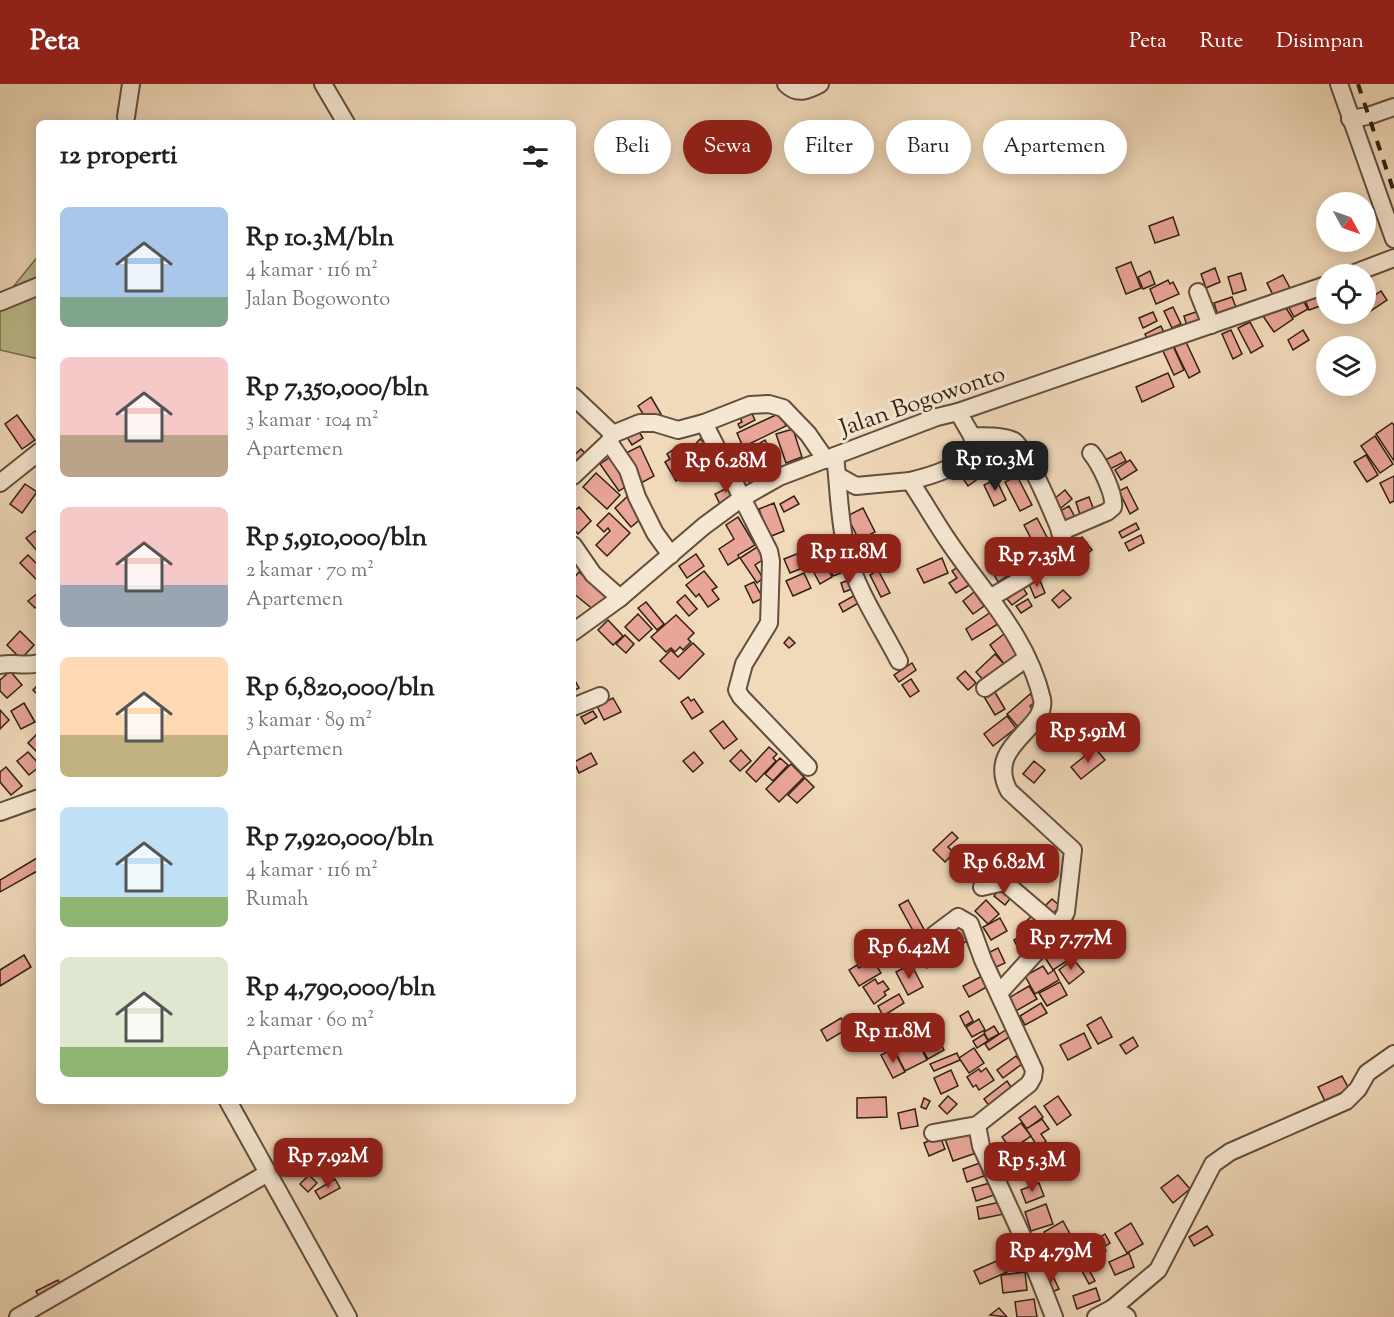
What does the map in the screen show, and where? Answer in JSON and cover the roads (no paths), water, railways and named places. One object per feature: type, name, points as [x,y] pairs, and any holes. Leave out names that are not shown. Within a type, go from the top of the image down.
[{"type":"street","points":[[126,117],[131,84]]},
{"type":"street","points":[[323,84],[344,120]]},
{"type":"street","points":[[786,84],[791,89],[801,92],[820,84]]},
{"type":"street","points":[[1339,84],[1394,239]]},
{"type":"street","points":[[1350,119],[1394,107]]},
{"type":"street","points":[[1376,265],[1394,258]]},
{"type":"street","points":[[0,302],[36,287]]},
{"type":"street","name":"Jalan Bogowonto","points":[[576,630],[620,598],[704,526],[742,498],[779,477],[937,417],[958,412],[1316,288]]},
{"type":"street","points":[[1198,292],[1211,325]]},
{"type":"street","points":[[576,399],[611,438],[628,470],[637,497],[655,533],[671,555]]},
{"type":"street","points":[[576,473],[611,438],[640,423],[655,423],[678,430],[704,423],[750,405],[769,404],[783,408],[831,458],[838,476],[841,522],[847,554],[862,591],[899,661]]},
{"type":"street","points":[[838,476],[856,486],[910,481],[938,473],[963,460],[974,447],[972,436],[958,412]]},
{"type":"street","points":[[704,423],[769,552],[769,623],[744,664],[737,690],[741,697],[808,767]]},
{"type":"street","points":[[972,436],[1008,439],[1015,442],[1027,459],[1060,532],[1062,543],[1057,554],[990,598]]},
{"type":"street","points":[[1060,532],[1107,512],[1113,507],[1111,493],[1091,453]]},
{"type":"street","points":[[0,483],[36,454]]},
{"type":"street","points":[[910,481],[947,540],[1016,633],[1042,702],[1041,712],[1011,746],[1004,767],[1005,783],[1009,791],[1073,850],[1066,912],[1058,928],[999,993]]},
{"type":"street","points":[[576,549],[593,574],[620,598]]},
{"type":"street","points":[[985,688],[1027,658]]},
{"type":"street","points":[[0,665],[8,663],[20,666],[36,663]]},
{"type":"street","points":[[576,706],[600,696]]},
{"type":"street","points":[[0,812],[36,799]]},
{"type":"street","points":[[982,887],[1004,882],[1058,928]]},
{"type":"street","points":[[933,1133],[977,1125],[1029,1084],[1034,1070],[970,924],[957,917],[934,935]]},
{"type":"street","points":[[1096,1317],[1120,1312],[1158,1270],[1213,1164],[1230,1152],[1346,1101],[1358,1089],[1367,1073],[1394,1054]]},
{"type":"street","points":[[230,1104],[348,1317]]},
{"type":"street","points":[[977,1125],[981,1146],[1024,1240],[1054,1317]]},
{"type":"street","points":[[18,1317],[268,1173]]},
{"type":"railway","points":[[1358,84],[1394,192]]}]
